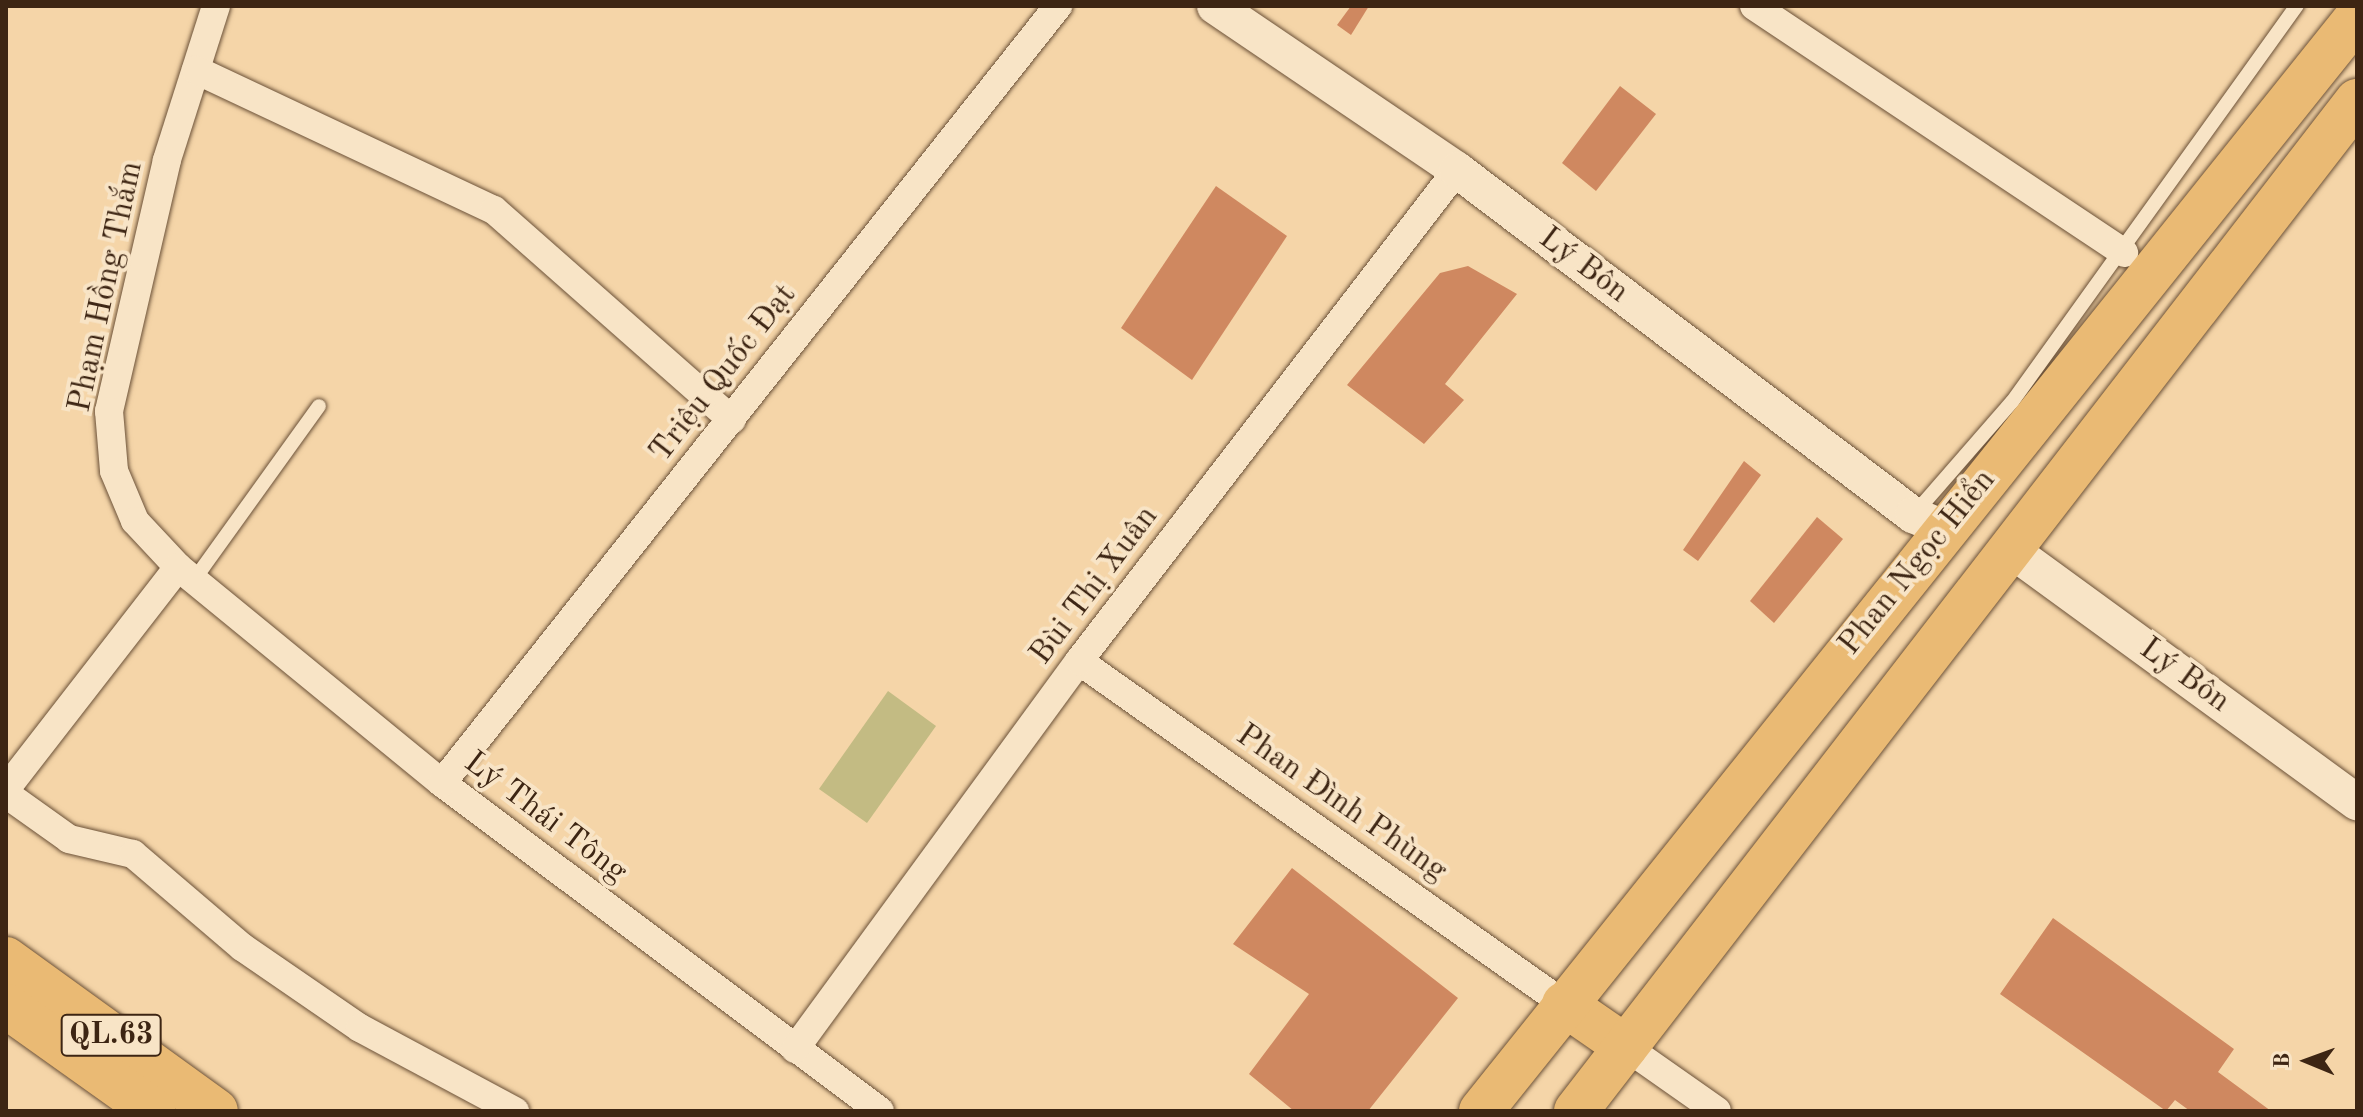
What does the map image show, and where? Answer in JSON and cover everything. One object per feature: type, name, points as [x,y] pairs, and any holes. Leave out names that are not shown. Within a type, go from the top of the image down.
[{"type":"highway","name":"Phan Ngọc Hiển","points":[[1481,1111],[1930,522],[2354,14]]},
{"type":"highway","name":"Phan Ngọc Hiển","points":[[1576,1111],[2357,101]]},
{"type":"highway","name":"QL.63","points":[[6,959],[216,1111]]},
{"type":"highway","points":[[1564,1004],[1626,1047]]},
{"type":"highway","name":"QL.63","points":[[6,1006],[153,1111]]},
{"type":"street","name":"Phạm Hồng Thắm","points":[[186,574],[135,521],[114,471],[109,411],[167,160],[216,6]]},
{"type":"street","name":"Triệu Quốc Đạt","points":[[442,783],[1058,6]]},
{"type":"street","name":"Lý Bôn","points":[[1215,6],[1457,170],[1930,522]]},
{"type":"street","points":[[1754,6],[2124,253]]},
{"type":"street","points":[[196,70],[494,210],[732,420]]},
{"type":"street","name":"Bùi Thị Xuân","points":[[795,1049],[1079,661],[1457,170]]},
{"type":"street","name":"Lý Bôn","points":[[2011,550],[2357,802]]},
{"type":"street","points":[[186,574],[6,791],[69,839],[133,854],[242,947],[360,1028],[515,1111]]},
{"type":"street","name":"Lý Thái Tông","points":[[186,574],[442,783],[880,1111]]},
{"type":"street","name":"Phan Đình Phùng","points":[[1079,661],[1564,1004]]},
{"type":"street","points":[[1626,1047],[1717,1111]]},
{"type":"lane","points":[[1930,522],[2012,402],[2124,253],[2297,6]]},
{"type":"lane","points":[[186,574],[319,406]]},
{"type":"shaded area","points":[[888,691],[936,726],[867,823],[819,789]]},
{"type":"building","points":[[1351,6],[1369,6],[1351,35],[1337,25]]},
{"type":"building","points":[[1620,86],[1656,114],[1596,191],[1562,163]]},
{"type":"building","points":[[1216,186],[1287,236],[1192,380],[1121,328]]},
{"type":"building","points":[[1468,266],[1517,294],[1445,384],[1464,400],[1424,444],[1347,385],[1440,273]]},
{"type":"building","points":[[1744,461],[1761,475],[1698,561],[1683,550]]},
{"type":"building","points":[[1817,517],[1843,539],[1774,623],[1750,601]]},
{"type":"building","points":[[1292,868],[1458,998],[1368,1111],[1294,1111],[1249,1074],[1309,994],[1233,944]]},
{"type":"building","points":[[2053,918],[2234,1049],[2218,1072],[2271,1111],[2190,1111],[2175,1100],[2166,1111],[2000,994]]}]
